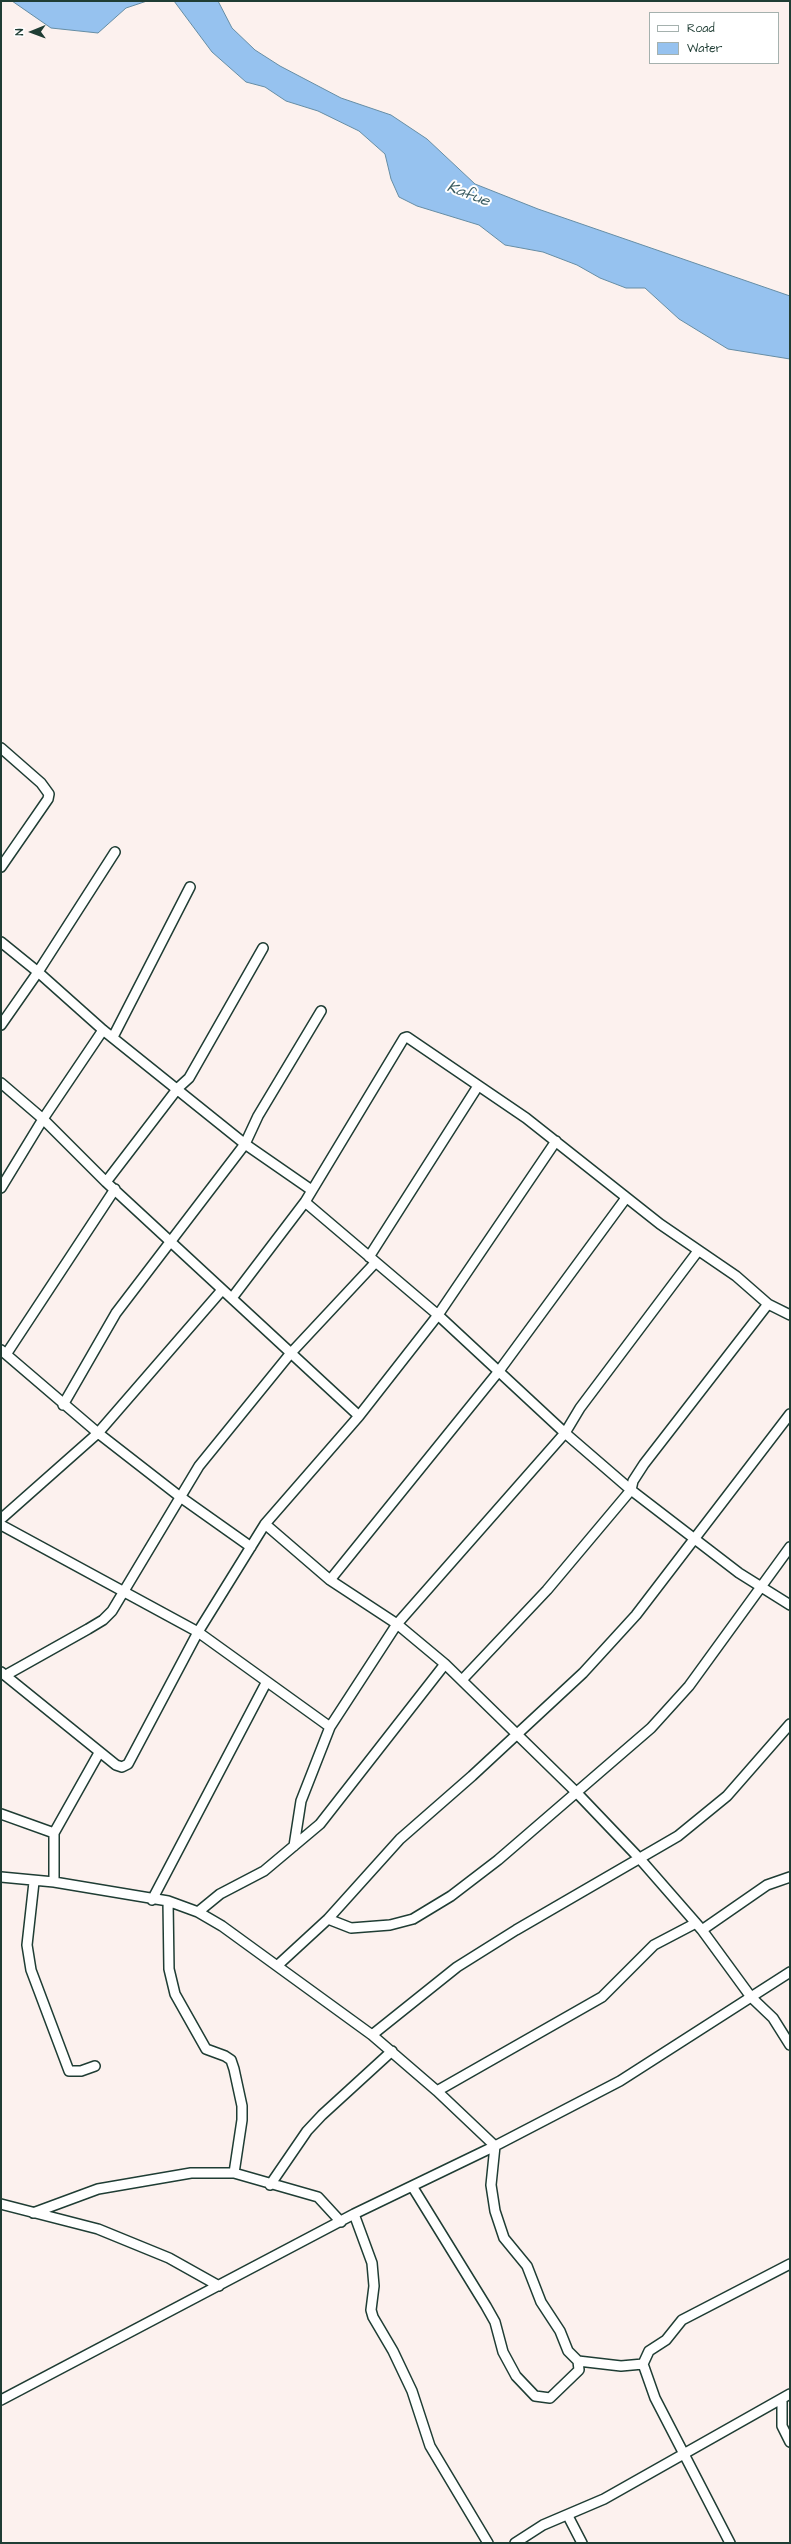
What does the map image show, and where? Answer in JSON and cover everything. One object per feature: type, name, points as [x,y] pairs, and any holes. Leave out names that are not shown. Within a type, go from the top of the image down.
[{"type":"street","points":[[1,748],[41,783],[49,794],[48,799],[1,867]]},
{"type":"street","points":[[1,1025],[38,972],[115,852]]},
{"type":"street","points":[[113,1037],[190,887]]},
{"type":"street","points":[[1,942],[38,972],[103,1030],[178,1088],[245,1144],[310,1189]]},
{"type":"street","points":[[106,1182],[178,1088],[189,1078],[263,948]]},
{"type":"street","points":[[63,1405],[102,1334],[245,1144],[258,1116],[321,1011]]},
{"type":"street","points":[[1,1188],[43,1119],[103,1030]]},
{"type":"street","points":[[232,1298],[305,1202],[310,1189],[404,1038],[414,1039],[478,1086],[526,1118],[626,1198],[698,1251],[736,1276],[768,1304],[790,1315]]},
{"type":"street","points":[[1,1084],[43,1119],[106,1182],[232,1298],[290,1354],[359,1416]]},
{"type":"street","points":[[478,1086],[372,1260],[290,1354],[199,1466],[179,1496],[112,1611],[103,1620],[4,1673],[116,1765],[122,1767],[128,1764],[198,1632],[265,1524],[359,1416],[438,1315],[556,1141]]},
{"type":"street","points":[[115,1189],[4,1351],[63,1405],[98,1433],[179,1496],[250,1547]]},
{"type":"street","points":[[330,1580],[499,1371],[626,1198]]},
{"type":"street","points":[[305,1202],[438,1315],[565,1433],[631,1490],[760,1587],[790,1605]]},
{"type":"street","points":[[294,1846],[302,1801],[330,1728],[397,1624],[565,1433],[580,1408],[698,1251]]},
{"type":"street","points":[[1,1519],[98,1433],[222,1290]]},
{"type":"street","points":[[462,1680],[546,1590],[631,1490],[633,1481],[644,1464],[768,1304]]},
{"type":"street","points":[[278,1965],[328,1919],[400,1839],[472,1776],[515,1734],[583,1673],[636,1615],[790,1414]]},
{"type":"street","points":[[265,1524],[330,1580],[397,1624],[445,1664],[577,1793],[640,1858],[699,1926],[751,1997],[773,2018],[790,2045]]},
{"type":"street","points":[[1,1525],[198,1632],[266,1683],[330,1728]]},
{"type":"street","points":[[328,1919],[351,1928],[390,1925],[413,1918],[451,1896],[577,1793],[651,1728],[689,1686],[790,1547]]},
{"type":"street","points":[[198,1912],[220,1894],[264,1871],[320,1824],[445,1664]]},
{"type":"street","points":[[152,1900],[266,1683]]},
{"type":"street","points":[[372,2035],[458,1967],[516,1930],[678,1836],[727,1796],[790,1724]]},
{"type":"street","points":[[54,1882],[54,1833],[99,1752]]},
{"type":"street","points":[[1,1814],[54,1833]]},
{"type":"street","points":[[1,1877],[34,1882],[54,1882],[152,1900],[168,1901],[198,1912],[222,1926],[278,1965],[372,2035],[437,2091],[495,2146]]},
{"type":"street","points":[[437,2091],[602,1997],[654,1946],[699,1926],[767,1885],[790,1877]]},
{"type":"street","points":[[34,1882],[27,1945],[31,1970],[69,2071],[81,2072],[95,2066]]},
{"type":"street","points":[[168,1901],[170,1969],[175,1994],[206,2049],[225,2056],[231,2060],[234,2068],[242,2106],[242,2120],[234,2173]]},
{"type":"street","points":[[1,2400],[342,2222],[354,2214],[495,2146],[620,2081],[790,1972]]},
{"type":"street","points":[[270,2185],[307,2132],[322,2115],[392,2051]]},
{"type":"street","points":[[495,2146],[491,2185],[495,2211],[504,2238],[527,2266],[541,2302],[560,2331],[568,2351],[578,2361],[621,2366],[643,2364]]},
{"type":"street","points":[[33,2213],[98,2189],[191,2173],[234,2173],[270,2185],[308,2193],[318,2197],[342,2222]]},
{"type":"street","points":[[412,2186],[495,2322],[503,2352],[516,2376],[535,2396],[550,2398],[579,2370],[578,2361]]},
{"type":"street","points":[[1,2204],[98,2229],[169,2258],[219,2286]]},
{"type":"street","points":[[354,2214],[372,2263],[374,2286],[371,2310],[372,2317],[393,2351],[412,2392],[430,2446],[488,2543]]},
{"type":"street","points":[[729,2543],[685,2452],[655,2398],[643,2364],[649,2351],[666,2340],[682,2320],[790,2264]]},
{"type":"street","points":[[515,2543],[542,2525],[568,2516],[604,2499],[790,2394]]},
{"type":"street","points":[[782,2399],[782,2426],[790,2442]]},
{"type":"street","points":[[568,2516],[582,2543]]},
{"type":"water","points":[[12,1],[147,1],[126,8],[98,33],[51,28]]},
{"type":"water","name":"Kafue","points":[[174,1],[218,1],[232,28],[255,50],[280,66],[341,98],[391,115],[427,139],[475,184],[538,209],[790,296],[790,359],[728,349],[679,319],[645,288],[626,288],[600,278],[577,265],[543,252],[505,245],[479,225],[417,206],[399,197],[391,179],[385,154],[359,131],[318,111],[286,101],[265,87],[246,82],[212,52]]}]
